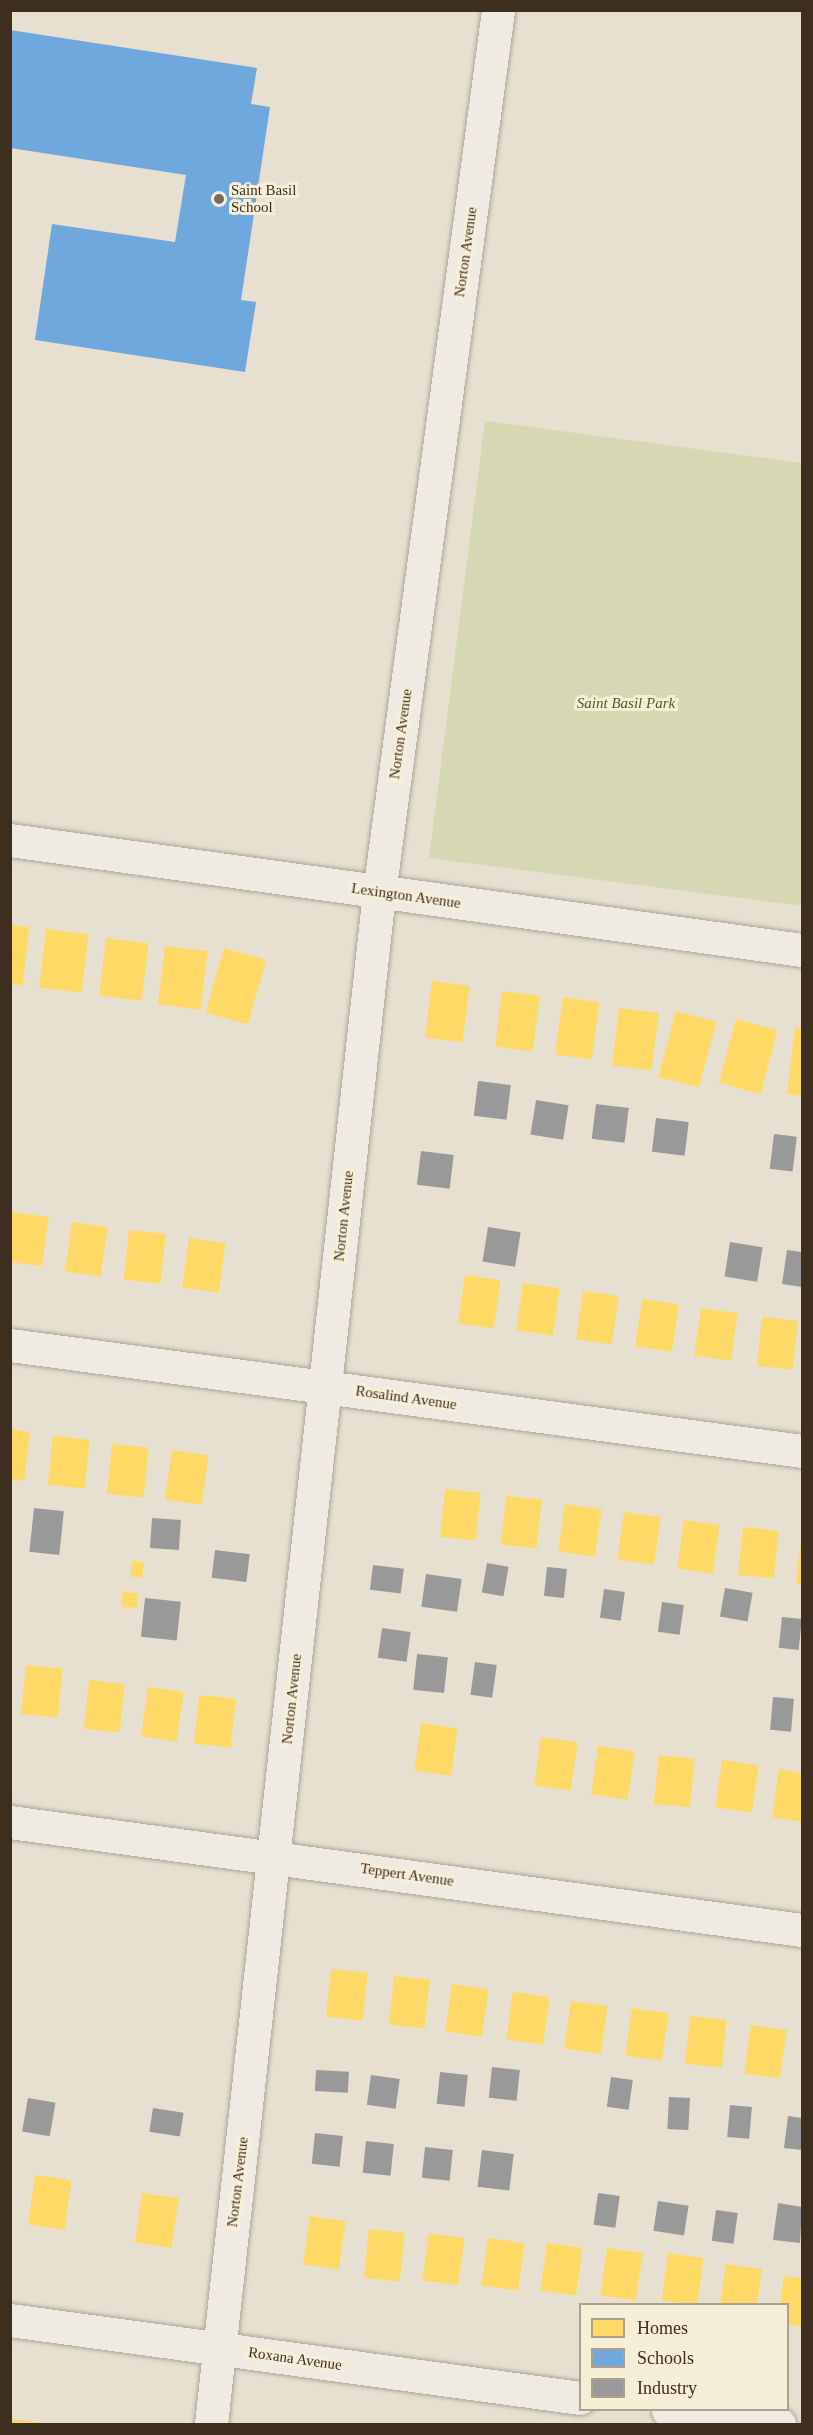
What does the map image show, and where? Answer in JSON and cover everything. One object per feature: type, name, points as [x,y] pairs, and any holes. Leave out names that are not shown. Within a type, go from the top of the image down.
[{"type":"street","name":"Norton Avenue","points":[[211,2424],[379,893],[498,10]]},
{"type":"street","name":"Lexington Avenue","points":[[10,840],[802,950]]},
{"type":"street","name":"Rosalind Avenue","points":[[10,1345],[802,1451]]},
{"type":"street","name":"Teppert Avenue","points":[[10,1822],[802,1930]]},
{"type":"street","name":"Roxana Avenue","points":[[10,2320],[579,2398]]},
{"type":"street","points":[[683,2411],[778,2424]]},
{"type":"green space","name":"Saint Basil Park","points":[[485,421],[802,463],[802,906],[429,858]]},
{"type":"building: Homes","points":[[10,925],[29,927],[23,985],[10,984]]},
{"type":"building: Homes","points":[[46,929],[89,934],[81,993],[39,988]]},
{"type":"building: Homes","points":[[106,938],[149,943],[142,1001],[99,996]]},
{"type":"building: Homes","points":[[165,946],[208,951],[200,1010],[158,1005]]},
{"type":"building: Homes","points":[[224,948],[266,960],[248,1025],[206,1012]]},
{"type":"building: Homes","points":[[432,981],[470,986],[463,1042],[425,1038]]},
{"type":"building: Homes","points":[[502,991],[540,996],[533,1051],[495,1047]]},
{"type":"building: Homes","points":[[563,997],[600,1002],[592,1060],[555,1054]]},
{"type":"building: Homes","points":[[619,1008],[659,1013],[652,1070],[612,1066]]},
{"type":"building: Homes","points":[[676,1011],[717,1022],[699,1088],[658,1077]]},
{"type":"building: Homes","points":[[736,1019],[778,1030],[760,1094],[719,1083]]},
{"type":"building: Homes","points":[[795,1028],[802,1028],[802,1096],[787,1094]]},
{"type":"building: Homes","points":[[12,1212],[49,1217],[42,1266],[10,1262]]},
{"type":"building: Homes","points":[[72,1222],[108,1227],[101,1277],[65,1272]]},
{"type":"building: Homes","points":[[129,1230],[166,1234],[161,1284],[124,1280]]},
{"type":"building: Homes","points":[[189,1238],[226,1243],[219,1293],[182,1288]]},
{"type":"building: Homes","points":[[465,1275],[501,1280],[494,1329],[458,1324]]},
{"type":"building: Homes","points":[[523,1283],[560,1288],[553,1336],[516,1331]]},
{"type":"building: Homes","points":[[583,1291],[619,1296],[612,1345],[576,1340]]},
{"type":"building: Homes","points":[[642,1299],[679,1304],[672,1352],[635,1347]]},
{"type":"building: Homes","points":[[701,1308],[738,1313],[731,1361],[694,1356]]},
{"type":"building: Homes","points":[[762,1317],[798,1321],[793,1369],[757,1366]]},
{"type":"building: Homes","points":[[10,1429],[30,1432],[24,1481],[10,1479]]},
{"type":"building: Homes","points":[[53,1436],[90,1440],[85,1489],[48,1485]]},
{"type":"building: Homes","points":[[112,1444],[149,1448],[144,1498],[107,1494]]},
{"type":"building: Homes","points":[[172,1450],[209,1455],[202,1505],[165,1500]]},
{"type":"building: Homes","points":[[445,1489],[481,1493],[476,1541],[440,1537]]},
{"type":"building: Homes","points":[[506,1496],[542,1500],[537,1548],[501,1545]]},
{"type":"building: Homes","points":[[565,1504],[602,1509],[595,1557],[558,1552]]},
{"type":"building: Homes","points":[[624,1512],[661,1517],[654,1565],[617,1560]]},
{"type":"building: Homes","points":[[684,1520],[720,1525],[713,1574],[677,1569]]},
{"type":"building: Homes","points":[[743,1527],[779,1531],[774,1579],[738,1575]]},
{"type":"building: Homes","points":[[802,1541],[802,1585],[796,1584]]},
{"type":"building: Homes","points":[[132,1561],[144,1562],[143,1578],[131,1577]]},
{"type":"building: Homes","points":[[122,1592],[138,1593],[137,1608],[121,1607]]},
{"type":"building: Homes","points":[[26,1665],[63,1669],[58,1718],[21,1714]]},
{"type":"building: Homes","points":[[89,1680],[125,1684],[120,1732],[84,1729]]},
{"type":"building: Homes","points":[[148,1687],[184,1692],[177,1742],[141,1737]]},
{"type":"building: Homes","points":[[199,1695],[236,1699],[231,1748],[194,1744]]},
{"type":"building: Homes","points":[[421,1723],[458,1728],[451,1776],[414,1771]]},
{"type":"building: Homes","points":[[541,1737],[578,1742],[571,1791],[534,1786]]},
{"type":"building: Homes","points":[[598,1746],[635,1751],[628,1800],[591,1795]]},
{"type":"building: Homes","points":[[659,1755],[695,1759],[690,1807],[654,1804]]},
{"type":"building: Homes","points":[[722,1760],[759,1765],[752,1813],[715,1808]]},
{"type":"building: Homes","points":[[779,1769],[802,1773],[802,1822],[772,1817]]},
{"type":"building: Homes","points":[[331,1969],[368,1973],[363,2021],[326,2017]]},
{"type":"building: Homes","points":[[394,1976],[430,1980],[425,2028],[389,2025]]},
{"type":"building: Homes","points":[[452,1984],[489,1989],[482,2037],[445,2032]]},
{"type":"building: Homes","points":[[513,1992],[550,1997],[543,2045],[506,2040]]},
{"type":"building: Homes","points":[[571,2001],[608,2006],[601,2054],[564,2049]]},
{"type":"building: Homes","points":[[632,2008],[669,2013],[662,2061],[625,2056]]},
{"type":"building: Homes","points":[[690,2016],[727,2020],[722,2068],[685,2064]]},
{"type":"building: Homes","points":[[751,2025],[787,2030],[780,2079],[744,2074]]},
{"type":"building: Homes","points":[[35,2175],[72,2180],[65,2230],[28,2225]]},
{"type":"building: Homes","points":[[142,2193],[179,2198],[172,2248],[135,2243]]},
{"type":"building: Homes","points":[[310,2216],[346,2221],[339,2270],[303,2265]]},
{"type":"building: Homes","points":[[369,2229],[405,2233],[400,2281],[364,2278]]},
{"type":"building: Homes","points":[[429,2233],[465,2238],[458,2286],[422,2281]]},
{"type":"building: Homes","points":[[488,2238],[525,2243],[518,2291],[481,2286]]},
{"type":"building: Homes","points":[[547,2243],[583,2248],[576,2296],[540,2291]]},
{"type":"building: Homes","points":[[607,2248],[643,2253],[636,2301],[600,2296]]},
{"type":"building: Homes","points":[[668,2253],[704,2258],[697,2303],[661,2301]]},
{"type":"building: Homes","points":[[726,2264],[762,2269],[757,2303],[720,2303]]},
{"type":"building: Homes","points":[[784,2276],[802,2278],[802,2327],[789,2325],[789,2303],[780,2303]]},
{"type":"building: Homes","points":[[10,2419],[46,2423],[46,2424],[10,2424]]},
{"type":"building: Schools","name":"Saint Basil School","points":[[10,30],[257,68],[251,104],[270,107],[241,300],[256,302],[245,372],[35,340],[52,224],[175,242],[186,175],[10,148]]},
{"type":"building: Industry","points":[[478,1081],[511,1085],[506,1120],[474,1116]]},
{"type":"building: Industry","points":[[536,1100],[569,1105],[563,1140],[531,1135]]},
{"type":"building: Industry","points":[[596,1104],[629,1108],[624,1143],[592,1139]]},
{"type":"building: Industry","points":[[656,1118],[689,1122],[685,1156],[652,1152]]},
{"type":"building: Industry","points":[[774,1134],[797,1137],[793,1172],[770,1169]]},
{"type":"building: Industry","points":[[421,1151],[454,1155],[450,1189],[417,1185]]},
{"type":"building: Industry","points":[[488,1227],[521,1232],[515,1267],[483,1262]]},
{"type":"building: Industry","points":[[730,1242],[763,1247],[757,1282],[725,1277]]},
{"type":"building: Industry","points":[[787,1250],[802,1252],[802,1287],[782,1284]]},
{"type":"building: Industry","points":[[34,1508],[64,1511],[59,1555],[29,1552]]},
{"type":"building: Industry","points":[[152,1518],[181,1520],[179,1550],[150,1548]]},
{"type":"building: Industry","points":[[215,1550],[250,1554],[246,1582],[212,1578]]},
{"type":"building: Industry","points":[[487,1563],[509,1567],[503,1596],[482,1593]]},
{"type":"building: Industry","points":[[373,1565],[404,1569],[401,1594],[370,1590]]},
{"type":"building: Industry","points":[[547,1567],[567,1569],[564,1598],[544,1596]]},
{"type":"building: Industry","points":[[426,1574],[462,1579],[457,1612],[421,1607]]},
{"type":"building: Industry","points":[[725,1588],[753,1593],[748,1621],[720,1617]]},
{"type":"building: Industry","points":[[604,1589],[625,1592],[621,1621],[600,1618]]},
{"type":"building: Industry","points":[[145,1598],[181,1602],[177,1641],[141,1637]]},
{"type":"building: Industry","points":[[662,1602],[684,1605],[680,1635],[658,1632]]},
{"type":"building: Industry","points":[[782,1617],[802,1619],[799,1650],[779,1648]]},
{"type":"building: Industry","points":[[382,1628],[411,1632],[407,1662],[378,1658]]},
{"type":"building: Industry","points":[[417,1654],[448,1657],[444,1693],[413,1690]]},
{"type":"building: Industry","points":[[475,1662],[497,1665],[492,1698],[470,1695]]},
{"type":"building: Industry","points":[[773,1697],[794,1699],[791,1732],[770,1730]]},
{"type":"building: Industry","points":[[492,2067],[520,2070],[517,2101],[489,2098]]},
{"type":"building: Industry","points":[[316,2070],[349,2072],[348,2093],[315,2091]]},
{"type":"building: Industry","points":[[440,2072],[468,2075],[465,2107],[437,2104]]},
{"type":"building: Industry","points":[[371,2075],[400,2079],[396,2109],[367,2105]]},
{"type":"building: Industry","points":[[611,2077],[633,2080],[629,2110],[607,2107]]},
{"type":"building: Industry","points":[[669,2097],[690,2098],[688,2130],[667,2129]]},
{"type":"building: Industry","points":[[28,2098],[56,2103],[50,2136],[22,2131]]},
{"type":"building: Industry","points":[[730,2105],[752,2107],[749,2139],[727,2137]]},
{"type":"building: Industry","points":[[153,2108],[184,2113],[180,2137],[149,2132]]},
{"type":"building: Industry","points":[[788,2116],[802,2118],[802,2150],[784,2148]]},
{"type":"building: Industry","points":[[315,2133],[343,2136],[340,2167],[312,2164]]},
{"type":"building: Industry","points":[[366,2141],[394,2144],[391,2176],[363,2173]]},
{"type":"building: Industry","points":[[425,2147],[453,2150],[450,2181],[422,2178]]},
{"type":"building: Industry","points":[[482,2150],[514,2154],[509,2191],[477,2187]]},
{"type":"building: Industry","points":[[598,2193],[620,2196],[615,2228],[594,2225]]},
{"type":"building: Industry","points":[[658,2201],[689,2206],[684,2235],[653,2231]]},
{"type":"building: Industry","points":[[778,2203],[802,2207],[800,2243],[773,2240]]},
{"type":"building: Industry","points":[[716,2210],[738,2213],[733,2244],[712,2241]]},
{"type":"place","name":"Saint Basil School","points":[[219,199]]}]
